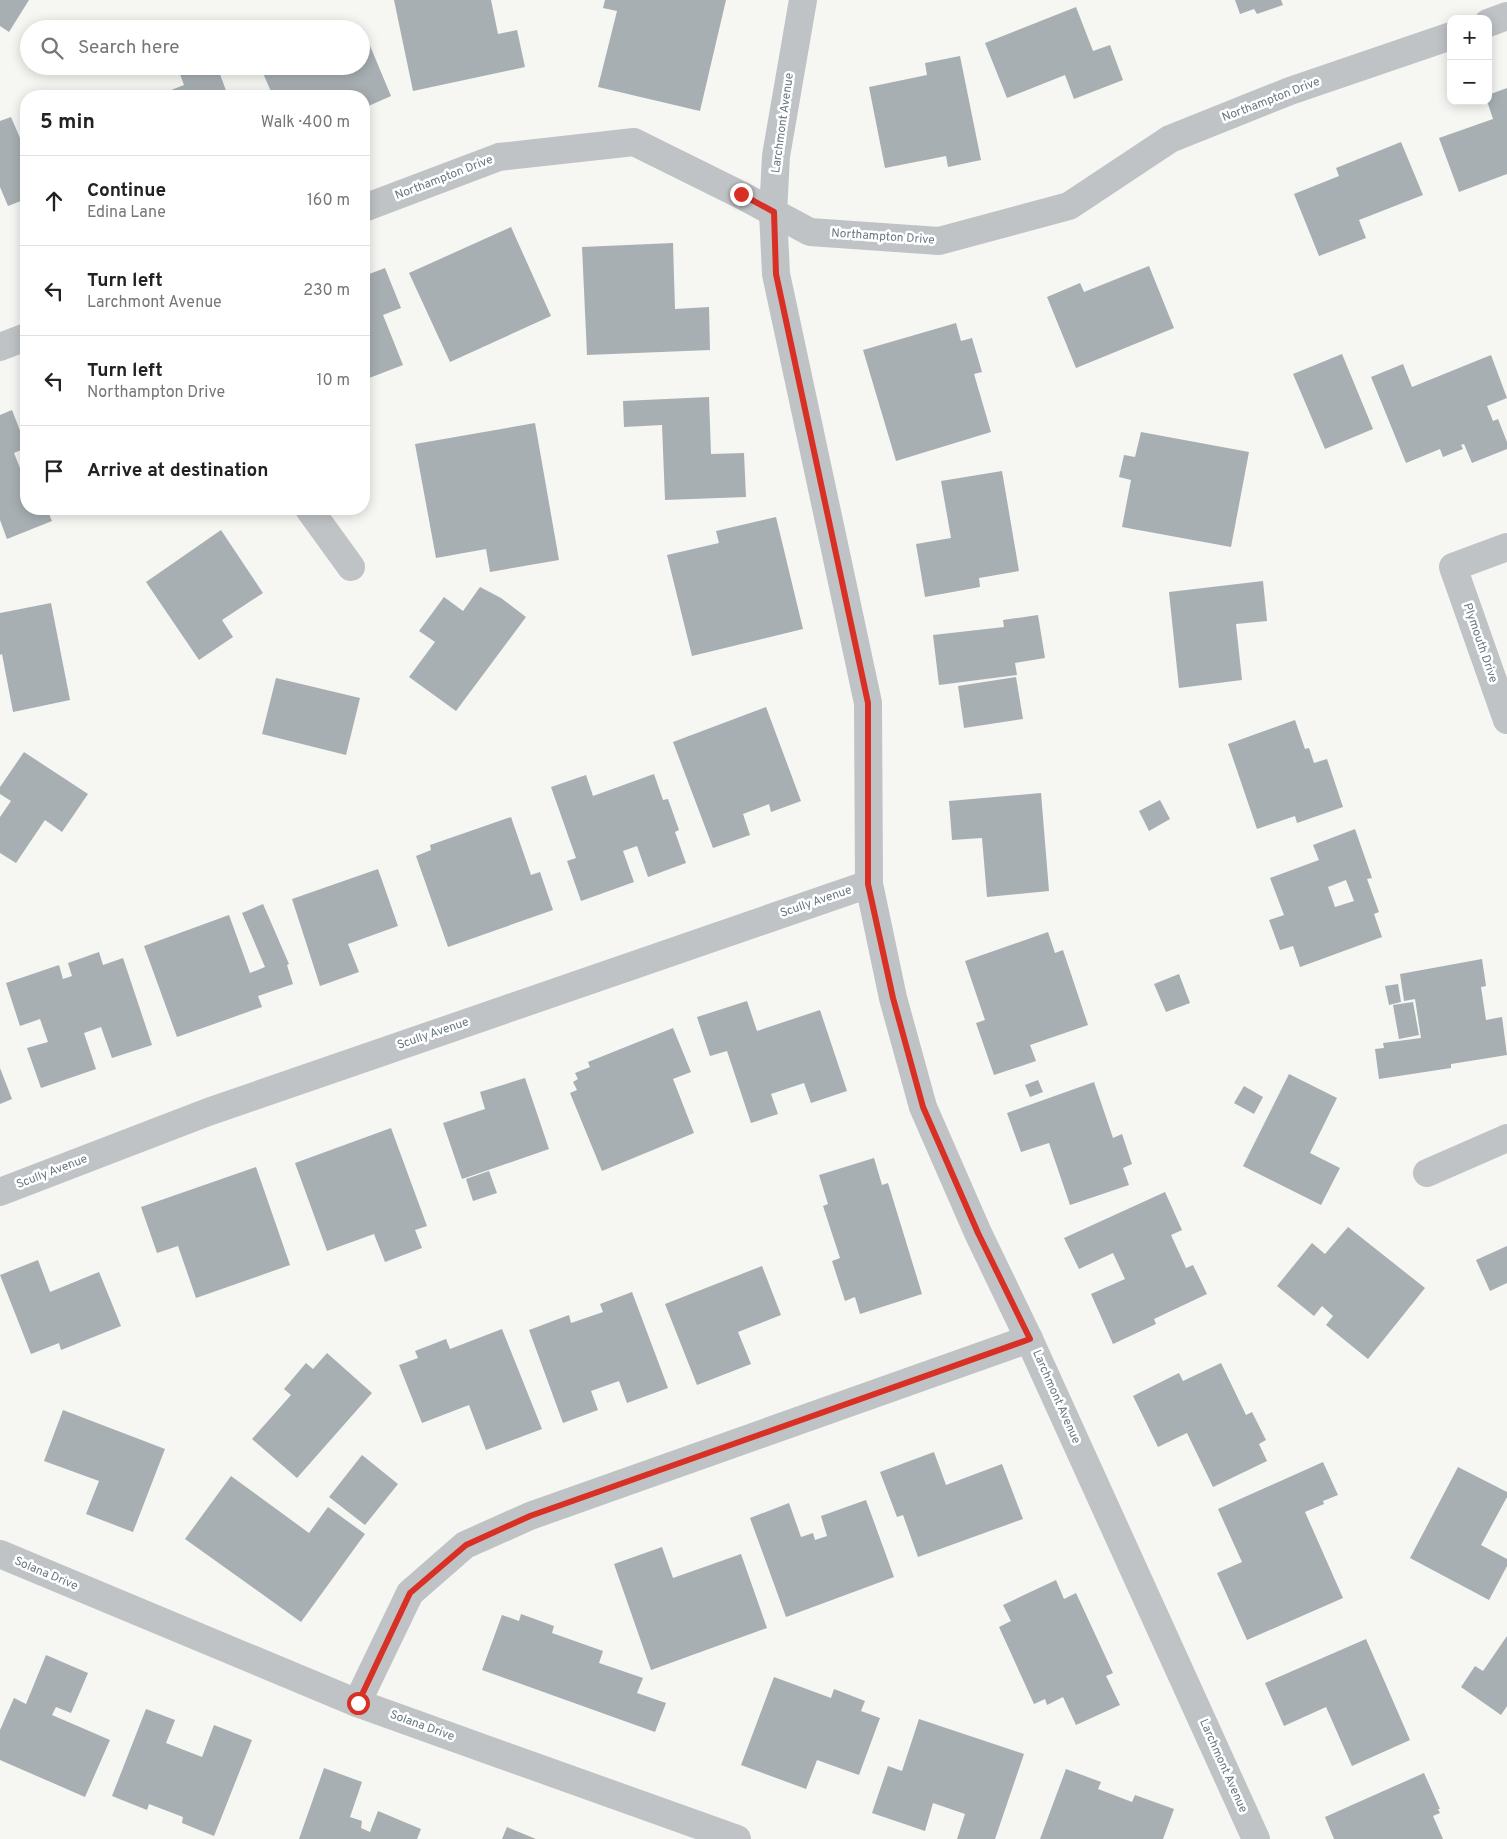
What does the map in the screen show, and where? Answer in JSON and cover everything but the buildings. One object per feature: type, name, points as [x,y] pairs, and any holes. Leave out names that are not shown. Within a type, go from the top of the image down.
[{"type":"street","name":"Larchmont Avenue","points":[[803,0],[776,156],[774,212],[776,274],[868,703],[868,884],[893,998],[923,1107],[978,1233],[1030,1339],[1256,1839]]},
{"type":"street","points":[[1492,22],[1507,16]]},
{"type":"street","name":"Northampton Drive","points":[[370,206],[499,157],[634,142],[741,194],[810,232],[940,241],[1069,206],[1170,139],[1290,91],[1447,37]]},
{"type":"street","points":[[0,348],[20,340]]},
{"type":"street","points":[[313,515],[351,567]]},
{"type":"street","name":"Plymouth Drive","points":[[1507,547],[1453,567],[1507,720]]},
{"type":"street","name":"Scully Avenue","points":[[0,1192],[217,1109],[868,884]]},
{"type":"street","points":[[1427,1173],[1507,1138]]},
{"type":"street","points":[[358,1703],[410,1593],[466,1545],[530,1516],[1030,1339]]},
{"type":"street","name":"Solana Drive","points":[[0,1554],[358,1703],[737,1839]]},
{"type":"route","points":[[358,1703],[410,1593],[466,1545],[530,1516],[1030,1339],[978,1233],[923,1107],[893,998],[868,884],[868,703],[776,274],[774,212],[741,194]]}]
